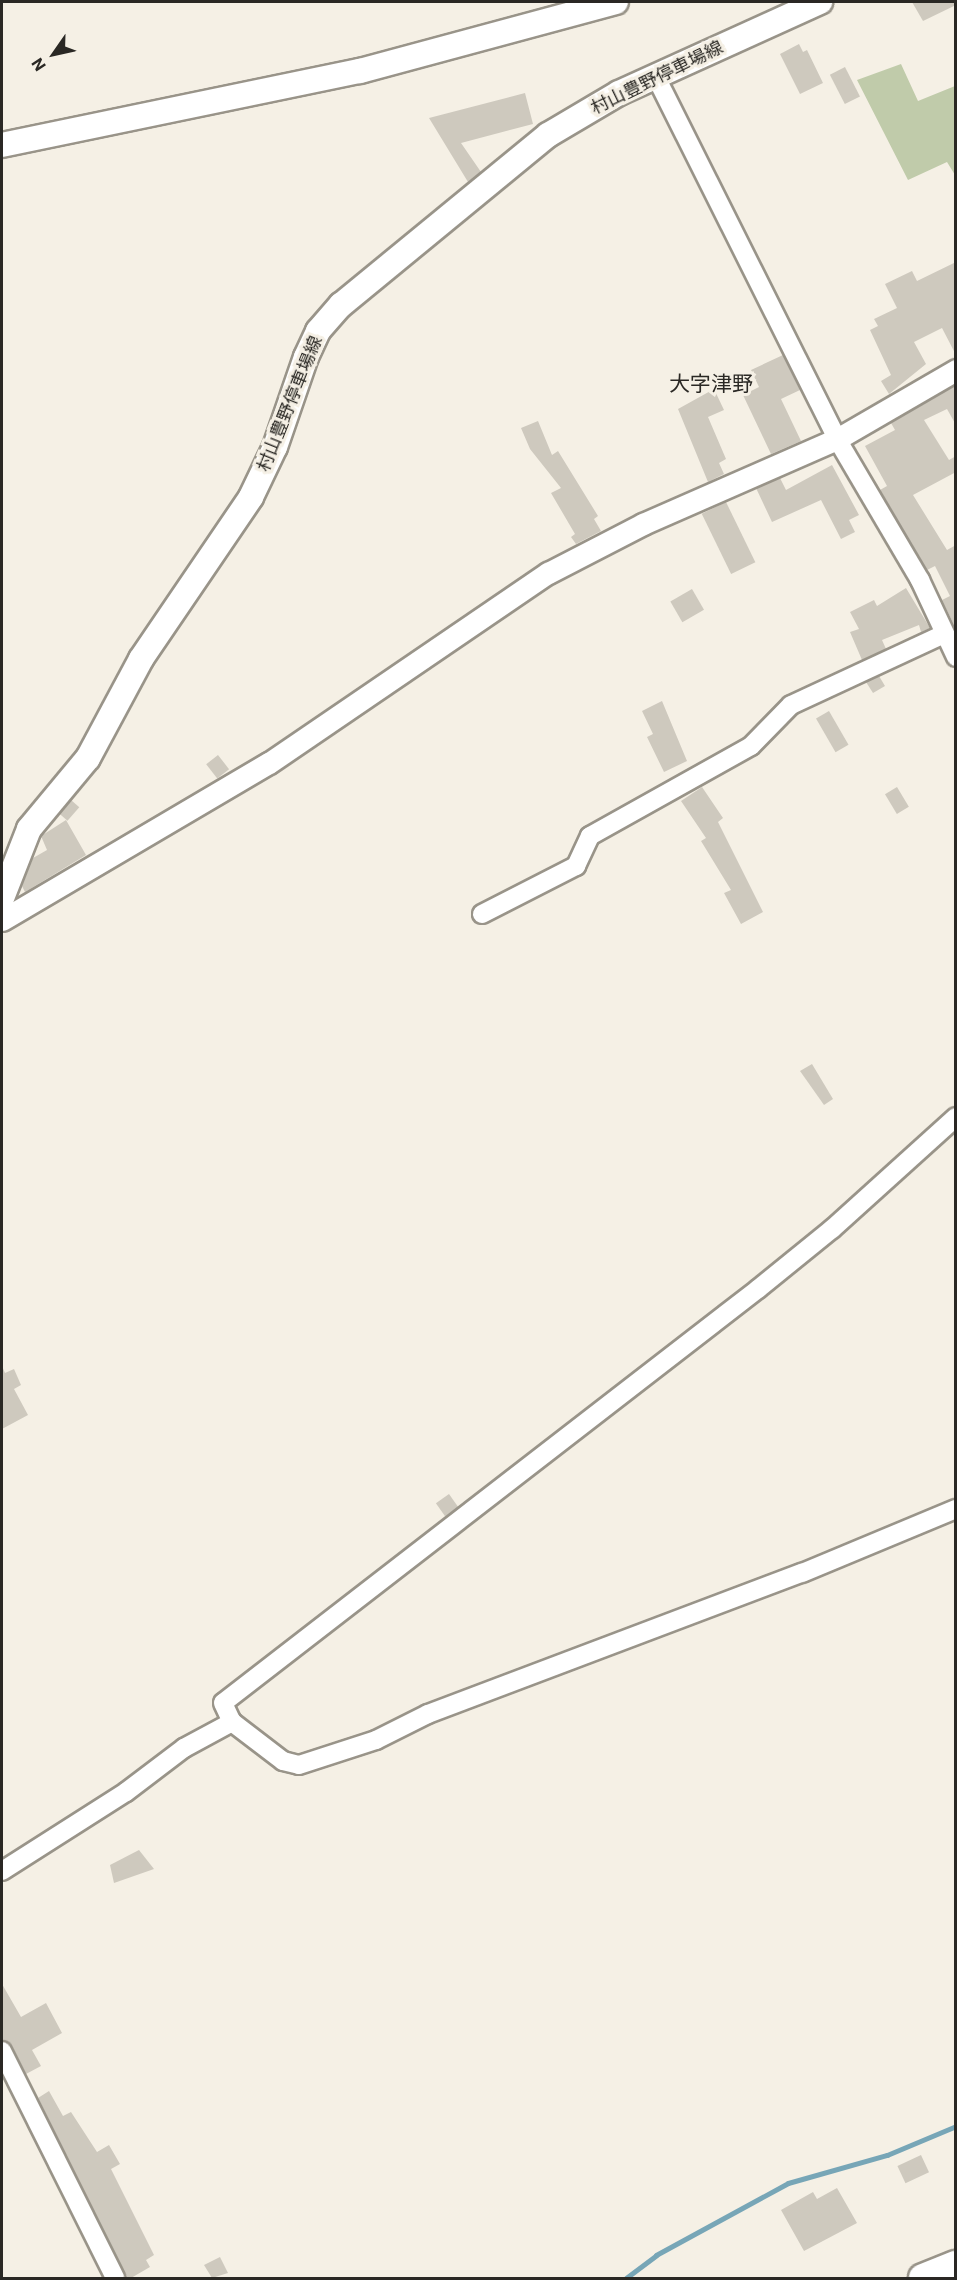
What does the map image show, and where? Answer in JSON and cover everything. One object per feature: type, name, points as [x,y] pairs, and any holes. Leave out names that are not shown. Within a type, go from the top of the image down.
[{"type":"highway","points":[[923,2278],[956,2265]]},
{"type":"main road","points":[[2,145],[360,71],[616,2]]},
{"type":"main road","name":"村山豊野停車場線","points":[[2,898],[28,829],[88,758],[141,659],[251,497],[318,331],[341,305],[548,135],[656,77],[820,2]]},
{"type":"street","points":[[656,77],[837,439],[920,580],[942,635],[956,657]]},
{"type":"street","points":[[2,920],[269,763],[548,573],[643,524],[837,439],[956,370]]},
{"type":"street","points":[[483,914],[576,866],[590,836],[751,746],[790,705],[942,635]]},
{"type":"street","points":[[956,1117],[832,1229],[758,1289],[223,1703],[232,1722],[284,1761],[299,1765],[324,1758],[956,1509]]},
{"type":"street","points":[[2,1871],[126,1792],[184,1748],[232,1722]]},
{"type":"street","points":[[2,2051],[115,2278]]},
{"type":"green space","points":[[901,64],[918,101],[955,86],[955,175],[947,162],[908,180],[857,80]]},
{"type":"building","points":[[912,2],[956,2],[956,5],[923,21]]},
{"type":"building","points":[[799,44],[803,52],[807,50],[823,83],[800,94],[780,54]]},
{"type":"building","points":[[845,67],[860,96],[845,104],[830,75]]},
{"type":"building","points":[[525,93],[533,124],[461,143],[481,172],[468,182],[429,118]]},
{"type":"building","points":[[956,262],[956,355],[942,328],[914,342],[926,364],[889,394],[881,381],[891,375],[870,330],[878,326],[874,319],[897,308],[885,284],[912,271],[917,281]]},
{"type":"building","points":[[783,355],[800,390],[781,399],[801,441],[771,454],[743,395],[759,387],[751,370]]},
{"type":"building","points":[[956,385],[956,425],[947,409],[924,420],[949,460],[956,456],[956,472],[913,495],[947,550],[956,545],[954,625],[942,600],[950,596],[935,566],[927,570],[880,490],[887,486],[865,446],[895,430],[891,423]]},
{"type":"building","points":[[714,389],[724,410],[708,417],[726,459],[719,463],[724,474],[708,482],[678,409]]},
{"type":"building","points":[[538,421],[552,455],[558,451],[598,516],[594,519],[601,531],[576,544],[571,537],[575,534],[551,493],[561,488],[530,449],[521,428]]},
{"type":"building","points":[[832,465],[859,515],[849,520],[855,532],[841,539],[821,500],[772,522],[756,488],[780,478],[786,490]]},
{"type":"building","points":[[726,502],[755,562],[731,574],[702,514]]},
{"type":"building","points":[[906,588],[930,628],[921,632],[919,625],[882,640],[886,649],[862,660],[850,632],[859,629],[850,612],[874,600],[877,606]]},
{"type":"building","points":[[692,589],[704,610],[682,622],[670,602]]},
{"type":"building","points":[[879,676],[885,686],[873,693],[866,682]]},
{"type":"building","points":[[662,701],[687,761],[664,772],[647,737],[653,734],[642,711]]},
{"type":"building","points":[[829,711],[848,745],[836,752],[816,718]]},
{"type":"building","points":[[218,755],[229,769],[217,778],[206,764]]},
{"type":"building","points":[[702,787],[723,818],[718,822],[763,912],[741,924],[724,893],[731,890],[701,841],[706,838],[681,801]]},
{"type":"building","points":[[897,787],[909,807],[897,814],[885,794]]},
{"type":"building","points":[[71,800],[79,807],[67,821],[59,814]]},
{"type":"building","points":[[66,820],[86,855],[25,892],[22,886],[33,858],[47,850],[41,836]]},
{"type":"building","points":[[812,1064],[833,1099],[824,1105],[800,1071]]},
{"type":"building","points":[[2,1366],[5,1373],[14,1369],[21,1385],[14,1389],[28,1415],[2,1429]]},
{"type":"building","points":[[449,1494],[458,1507],[445,1516],[436,1503]]},
{"type":"building","points":[[139,1850],[154,1869],[114,1883],[110,1865]]},
{"type":"building","points":[[2,1984],[21,2017],[46,2003],[62,2033],[32,2050],[41,2066],[26,2074],[12,2046],[2,2040]]},
{"type":"building","points":[[49,2091],[63,2116],[71,2112],[97,2152],[109,2145],[120,2164],[111,2169],[154,2255],[146,2260],[150,2267],[131,2278],[126,2278],[38,2098]]},
{"type":"building","points":[[921,2155],[929,2172],[905,2183],[897,2166]]},
{"type":"building","points":[[837,2188],[857,2223],[804,2251],[781,2210],[813,2192],[817,2199]]},
{"type":"building","points":[[220,2257],[228,2273],[212,2278],[204,2265]]},
{"type":"waterway","points":[[626,2278],[656,2255],[788,2183],[887,2155],[956,2126]]},
{"type":"district","name":"大字津野","points":[[711,384]]}]
